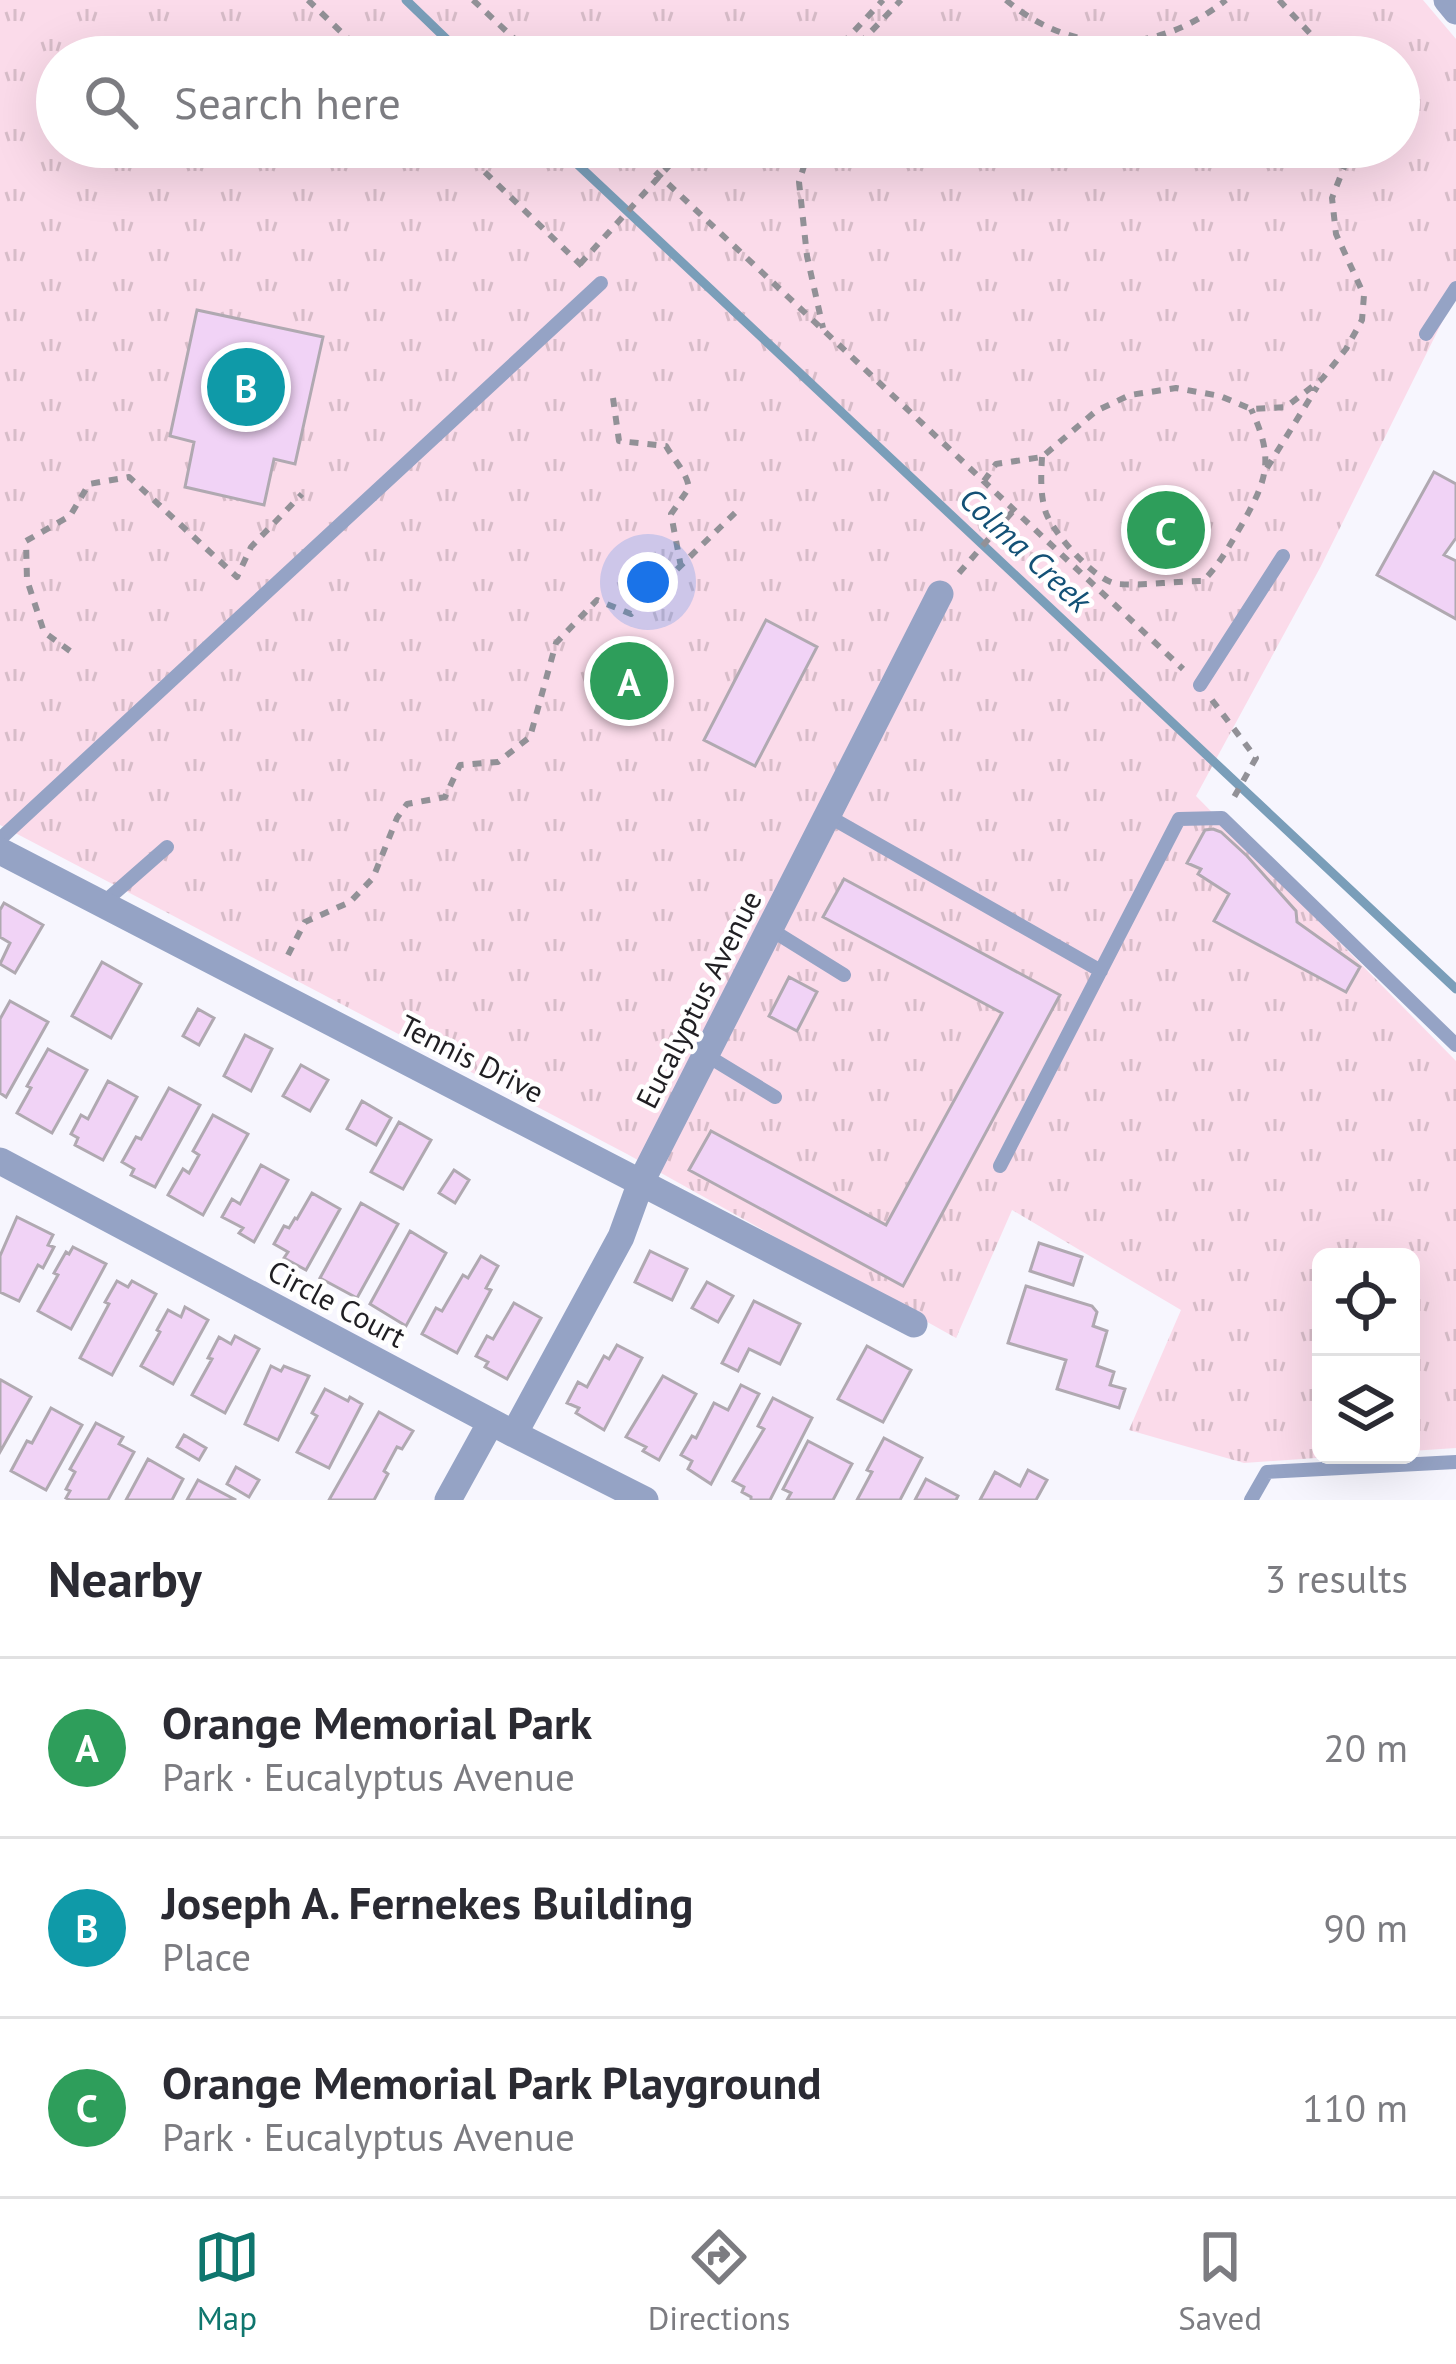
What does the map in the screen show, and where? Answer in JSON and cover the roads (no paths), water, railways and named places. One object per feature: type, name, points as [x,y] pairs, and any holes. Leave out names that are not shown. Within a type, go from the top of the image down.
[{"type":"street","points":[[1447,0],[1456,11]]},
{"type":"street","name":"Eucalyptus Avenue","points":[[448,1500],[502,1428],[621,1237],[641,1182],[940,594]]},
{"type":"street","name":"Tennis Drive","points":[[0,851],[914,1324]]},
{"type":"street","name":"Circle Court","points":[[0,1161],[645,1500]]},
{"type":"lane","points":[[0,839],[601,283]]},
{"type":"lane","points":[[1426,334],[1456,288]]},
{"type":"lane","points":[[1200,685],[1283,556]]},
{"type":"lane","points":[[828,816],[1101,970]]},
{"type":"lane","points":[[1000,1166],[1180,819],[1222,818],[1456,1045]]},
{"type":"lane","points":[[102,904],[167,847]]},
{"type":"lane","points":[[770,929],[844,975]]},
{"type":"lane","points":[[706,1055],[775,1097]]},
{"type":"lane","points":[[1251,1500],[1267,1472],[1456,1462]]},
{"type":"waterway","name":"Colma Creek","points":[[406,0],[443,36]]},
{"type":"waterway","name":"Colma Creek","points":[[581,168],[1456,989]]},
{"type":"place","name":"Joseph A. Fernekes Building","points":[[246,387]]},
{"type":"place","name":"Orange Memorial Park Playground","points":[[1166,530]]},
{"type":"place","name":"Orange Memorial Park","points":[[629,681]]}]
